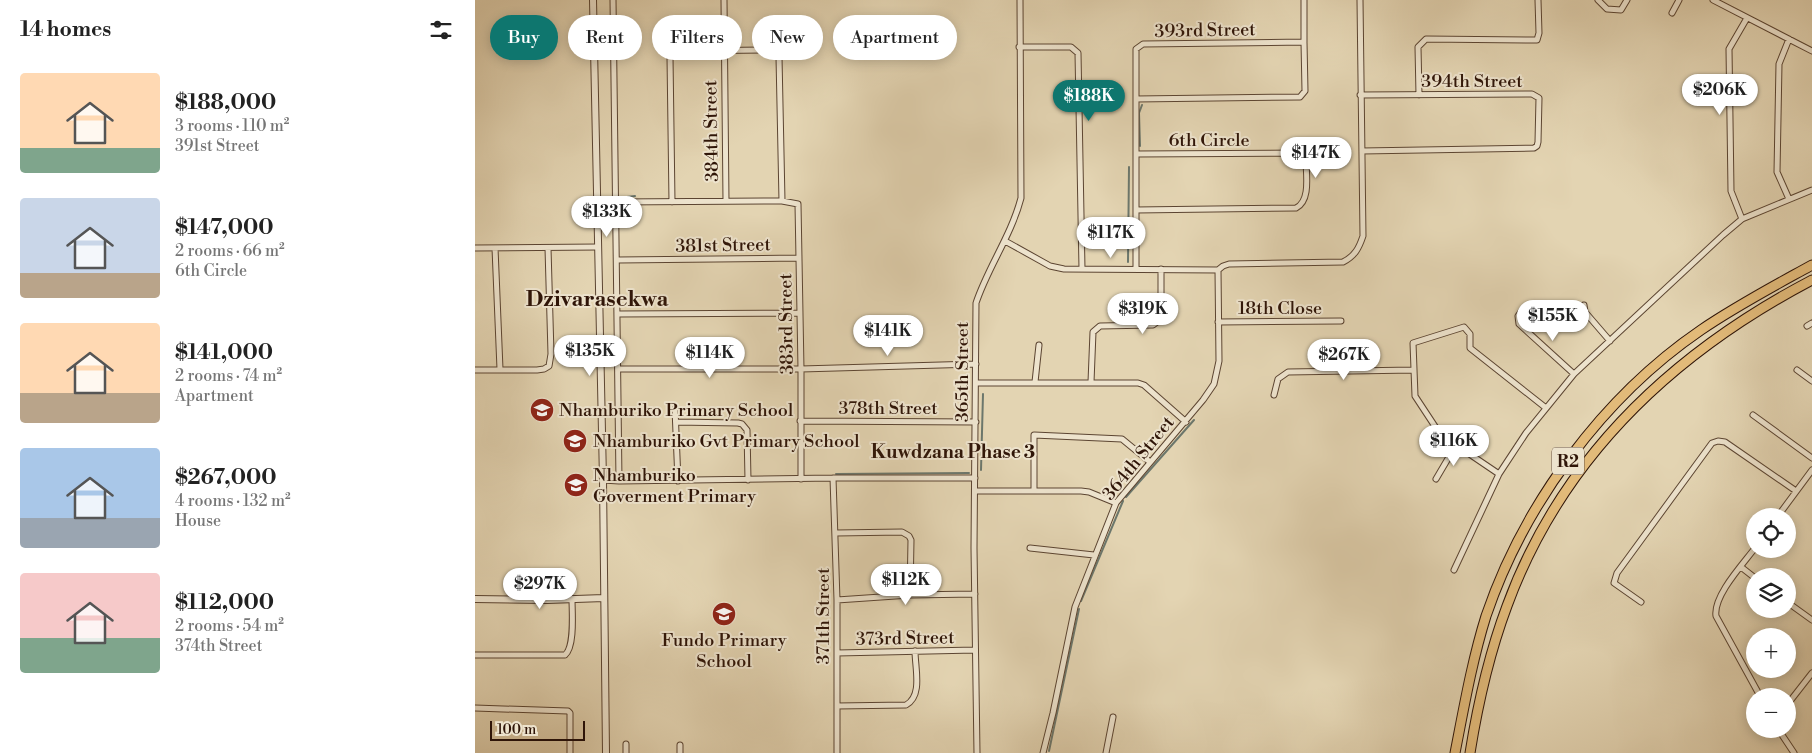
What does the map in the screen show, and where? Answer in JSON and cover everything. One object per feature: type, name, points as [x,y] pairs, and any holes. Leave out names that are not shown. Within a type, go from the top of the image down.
[{"type":"highway","name":"R2","points":[[1455,753],[1471,668],[1487,615],[1501,578],[1515,546],[1570,457],[1590,431],[1633,386],[1699,331],[1741,304],[1812,265]]},
{"type":"highway","name":"R2","points":[[1470,753],[1487,670],[1507,605],[1529,554],[1575,478],[1605,439],[1661,382],[1731,327],[1812,280]]},
{"type":"street","points":[[593,0],[603,480],[606,753]]},
{"type":"street","points":[[613,0],[618,260],[619,481]]},
{"type":"street","name":"384th Street","points":[[724,0],[724,15]]},
{"type":"street","name":"365th Street","points":[[977,753],[975,650],[976,304],[983,284],[1017,214],[1021,198],[1020,0]]},
{"type":"street","points":[[1136,99],[1300,97],[1305,91],[1304,0]]},
{"type":"street","points":[[1005,241],[1050,266],[1064,269],[1217,270],[1229,264],[1343,262],[1355,254],[1363,236],[1360,0]]},
{"type":"street","points":[[1419,95],[1418,47],[1421,42],[1426,39],[1537,40],[1539,33],[1538,0]]},
{"type":"street","points":[[1598,0],[1607,9],[1621,10],[1627,0]]},
{"type":"street","points":[[1672,13],[1679,0]]},
{"type":"street","points":[[1713,0],[1812,51]]},
{"type":"street","points":[[1742,220],[1731,191],[1729,49],[1747,18]]},
{"type":"street","points":[[1789,39],[1779,64],[1777,172],[1789,199]]},
{"type":"street","name":"393rd Street","points":[[1136,269],[1137,154],[1135,52],[1138,47],[1143,44],[1304,42]]},
{"type":"street","points":[[1019,47],[1071,47],[1078,53],[1082,269]]},
{"type":"street","points":[[598,214],[617,202],[782,201],[779,57],[774,52],[768,50],[742,51]]},
{"type":"street","points":[[671,60],[672,202]]},
{"type":"street","name":"384th Street","points":[[724,60],[726,202]]},
{"type":"street","name":"394th Street","points":[[1360,95],[1532,94],[1539,98],[1537,146],[1534,148],[1362,151]]},
{"type":"street","name":"6th Circle","points":[[1136,210],[1296,208],[1302,205],[1305,198],[1307,160],[1299,153],[1137,154]]},
{"type":"street","points":[[1454,570],[1499,474],[1526,433],[1574,374],[1723,235],[1742,220],[1812,190]]},
{"type":"street","name":"383rd Street","points":[[782,201],[793,202],[798,206],[801,479]]},
{"type":"street","points":[[475,248],[598,247]]},
{"type":"street","points":[[495,248],[500,369]]},
{"type":"street","points":[[475,370],[537,370],[549,366],[551,354],[548,248]]},
{"type":"street","name":"381st Street","points":[[618,260],[798,258]]},
{"type":"street","points":[[1091,382],[1093,332],[1096,328],[1100,326],[1153,325],[1161,318],[1161,269]]},
{"type":"street","name":"364th Street","points":[[1043,753],[1073,612],[1116,503],[1186,422],[1214,384],[1219,361],[1217,270]]},
{"type":"street","points":[[1584,305],[1585,312],[1610,341]]},
{"type":"street","points":[[1523,309],[1518,316],[1519,324],[1574,374]]},
{"type":"street","points":[[618,314],[799,313]]},
{"type":"street","name":"18th Close","points":[[1218,322],[1341,321]]},
{"type":"street","points":[[1499,474],[1441,434],[1415,396],[1413,343],[1464,327],[1470,334],[1470,348],[1546,408]]},
{"type":"street","points":[[1035,382],[1039,344]]},
{"type":"street","points":[[619,369],[801,369],[976,364]]},
{"type":"street","points":[[1274,395],[1277,379],[1288,372],[1414,370]]},
{"type":"street","points":[[1797,370],[1812,381]]},
{"type":"street","points":[[976,383],[1091,382],[1141,384],[1186,422]]},
{"type":"street","points":[[675,409],[678,481]]},
{"type":"street","points":[[1753,416],[1812,458]]},
{"type":"street","name":"378th Street","points":[[800,421],[976,422]]},
{"type":"street","points":[[677,422],[743,424],[747,430],[748,480]]},
{"type":"street","points":[[1034,490],[1034,435],[1122,438],[1150,462]]},
{"type":"street","points":[[1641,602],[1614,583],[1617,573],[1712,443],[1718,441],[1725,442],[1796,490]]},
{"type":"street","points":[[1435,480],[1456,445]]},
{"type":"street","points":[[1784,508],[1812,470]]},
{"type":"street","name":"371th Street","points":[[833,478],[837,600],[837,753]]},
{"type":"street","points":[[603,480],[975,478]]},
{"type":"street","points":[[975,491],[1034,490],[1089,492],[1116,503]]},
{"type":"street","points":[[835,533],[902,532],[909,536],[911,540],[910,595]]},
{"type":"street","points":[[1030,548],[1094,555]]},
{"type":"street","points":[[1748,558],[1720,596],[1715,610],[1716,616],[1756,688]]},
{"type":"street","points":[[1741,567],[1746,571]]},
{"type":"street","points":[[837,600],[910,595],[975,594]]},
{"type":"street","points":[[475,599],[604,598]]},
{"type":"street","points":[[475,655],[565,655],[569,649],[572,629],[572,599]]},
{"type":"street","points":[[1796,608],[1812,620]]},
{"type":"street","name":"373rd Street","points":[[837,653],[975,650]]},
{"type":"street","points":[[837,706],[906,705],[911,702],[916,693],[915,652]]},
{"type":"street","points":[[1796,693],[1812,672]]},
{"type":"street","points":[[475,708],[568,711],[570,712],[570,753]]},
{"type":"street","points":[[1106,753],[1113,717]]},
{"type":"street","points":[[1784,738],[1794,753]]},
{"type":"street","points":[[626,744],[626,753]]},
{"type":"street","points":[[679,753],[680,745]]},
{"type":"waterway","points":[[1140,146],[1139,113],[1142,105]]},
{"type":"waterway","points":[[1128,262],[1129,167]]},
{"type":"waterway","points":[[619,198],[635,196]]},
{"type":"waterway","points":[[981,470],[983,394]]},
{"type":"waterway","points":[[1126,497],[1194,420]]},
{"type":"waterway","points":[[836,474],[969,473]]},
{"type":"waterway","points":[[1081,601],[1123,501]]},
{"type":"waterway","points":[[1049,751],[1079,609]]},
{"type":"place","name":"Nhamburiko Primary School","points":[[542,410]]},
{"type":"place","name":"Nhamburiko Gvt Primary School","points":[[575,441]]},
{"type":"place","name":"Nhamburiko Goverment Primary","points":[[576,485]]},
{"type":"place","name":"Fundo Primary School","points":[[724,614]]},
{"type":"district","name":"Dzivarasekwa","points":[[597,298]]},
{"type":"district","name":"Kuwdzana Phase 3","points":[[953,451]]}]
